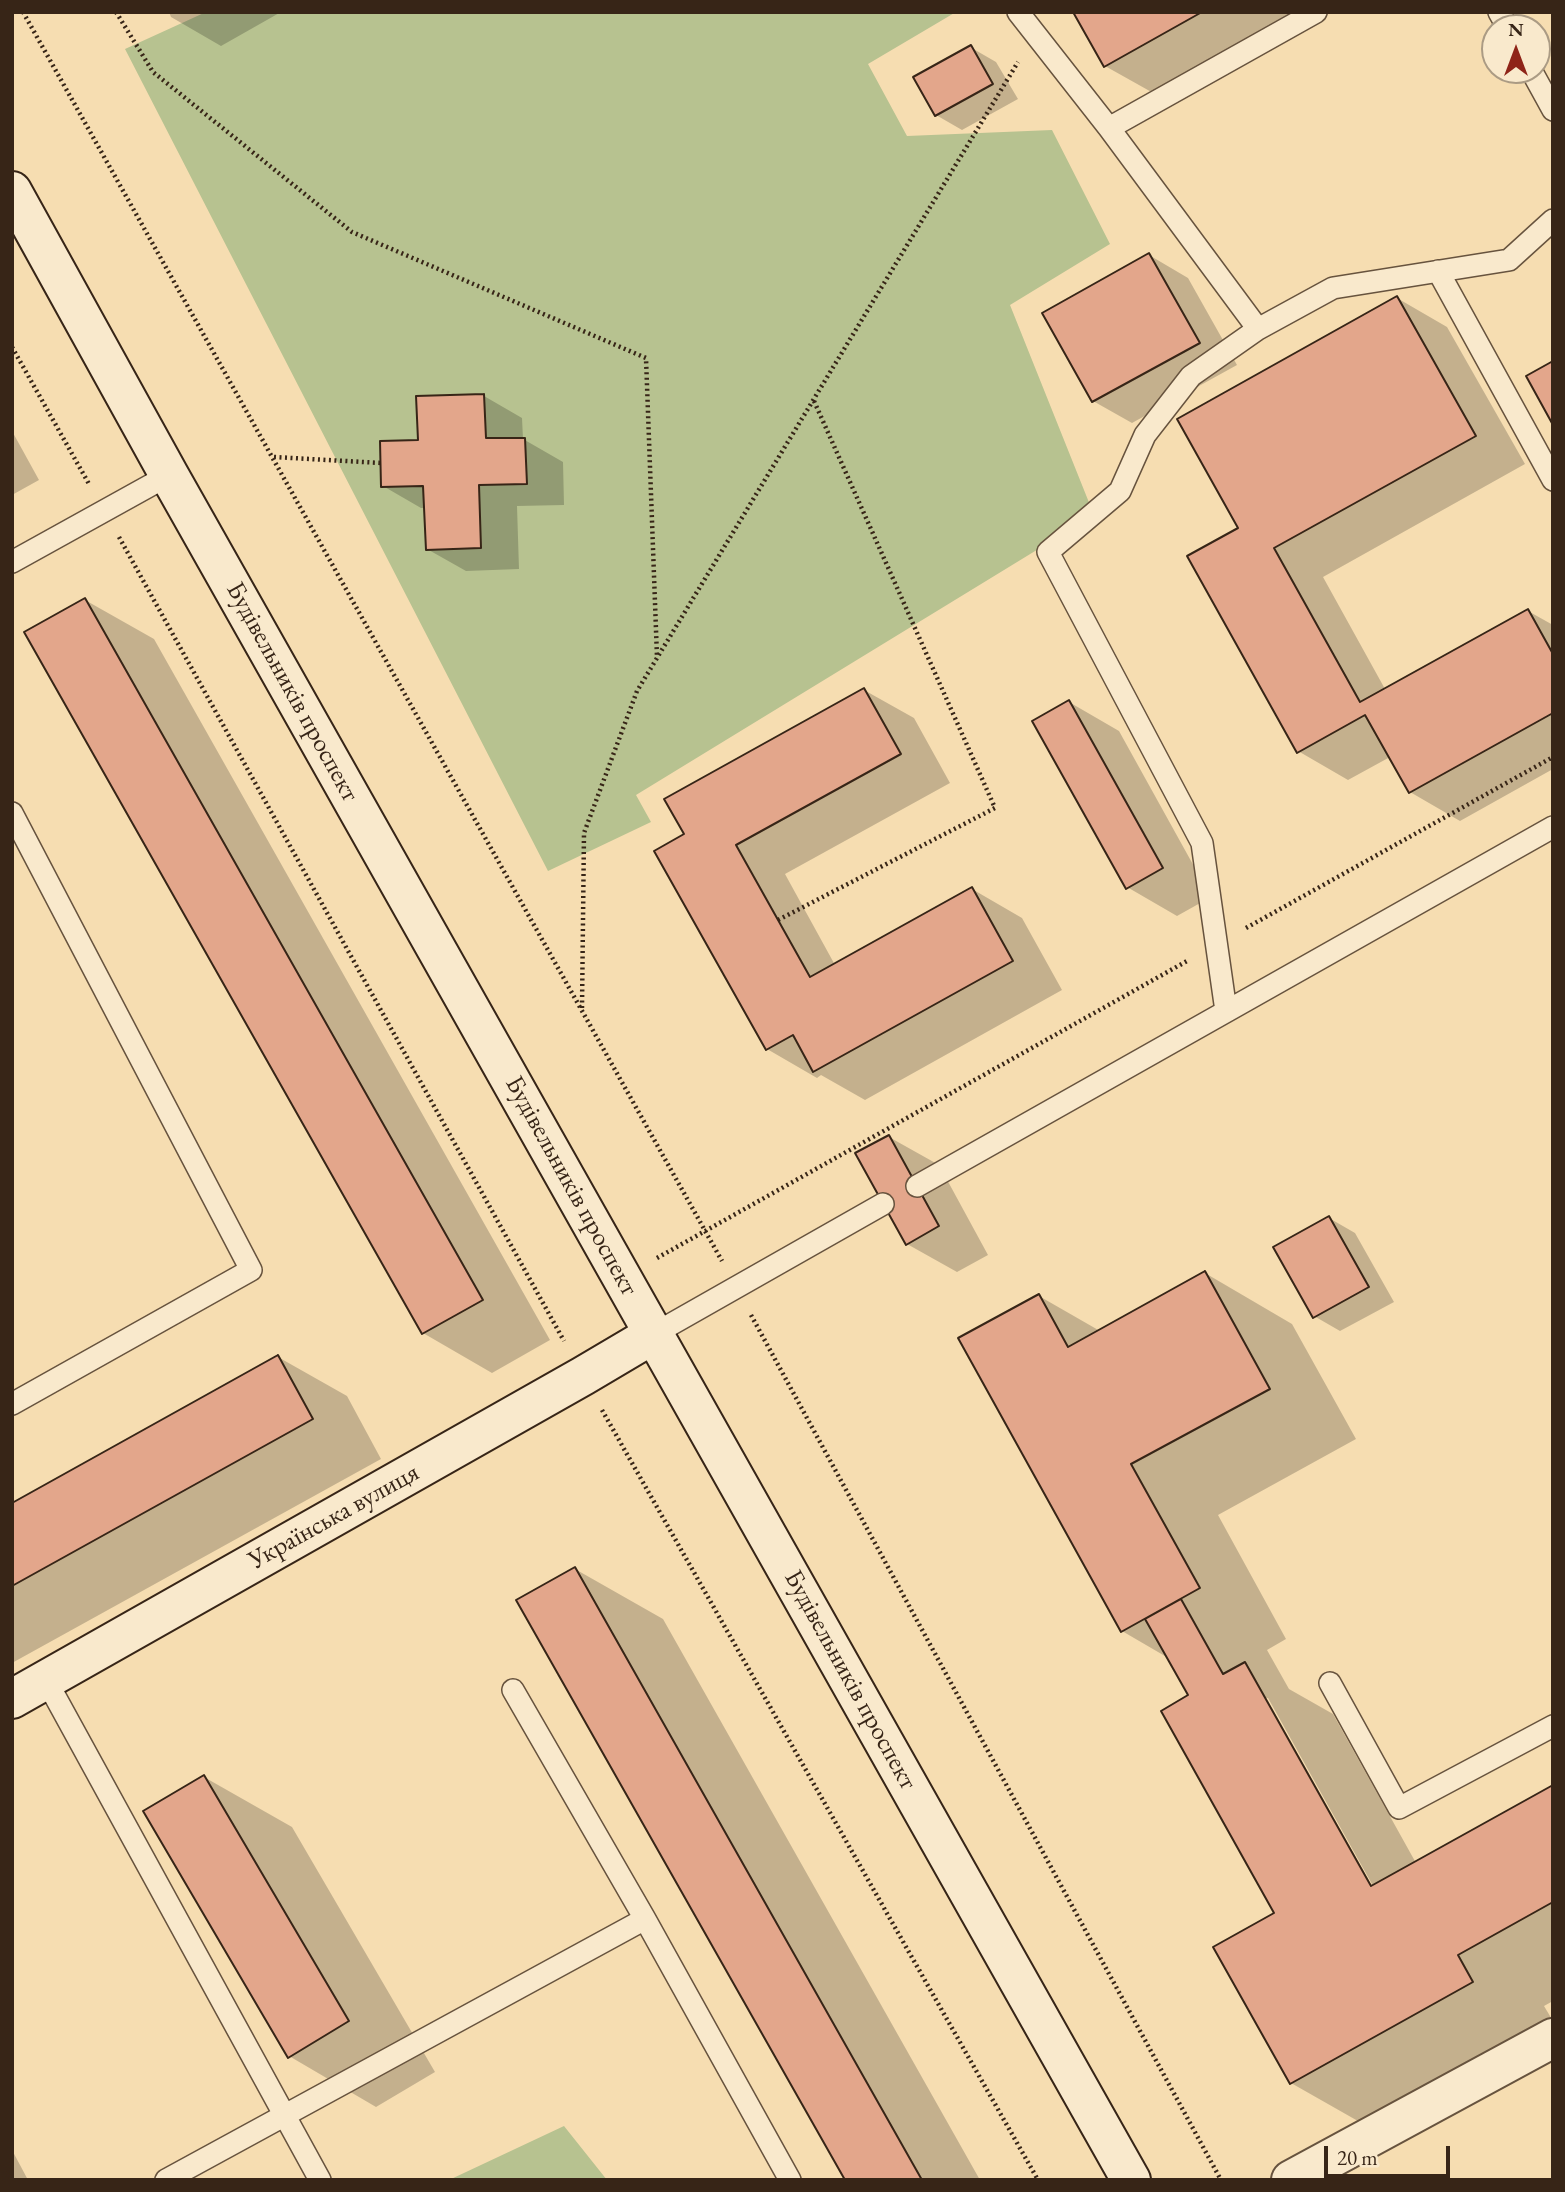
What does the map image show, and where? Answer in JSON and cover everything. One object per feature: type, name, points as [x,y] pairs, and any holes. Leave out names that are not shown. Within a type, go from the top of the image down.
[{"type":"street","name":"Будівельників проспект","points":[[12,191],[169,475],[1131,2180]]},
{"type":"street","name":"Українська вулиця","points":[[12,1699],[654,1334]]},
{"type":"street","points":[[1292,2180],[1553,2038]]},
{"type":"lane","points":[[1018,12],[1109,128],[1258,329]]},
{"type":"lane","points":[[1109,128],[1316,12]]},
{"type":"lane","points":[[1539,84],[1553,110]]},
{"type":"lane","points":[[1226,1011],[1202,843],[1048,552],[1120,491],[1145,435],[1191,376],[1258,329],[1334,288],[1509,260],[1553,219]]},
{"type":"lane","points":[[1438,271],[1553,480]]},
{"type":"lane","points":[[12,562],[169,475]]},
{"type":"lane","points":[[12,813],[251,1270],[12,1404]]},
{"type":"lane","points":[[917,1186],[1553,827]]},
{"type":"lane","points":[[654,1334],[883,1204]]},
{"type":"lane","points":[[46,1680],[320,2180]]},
{"type":"lane","points":[[1330,1684],[1399,1808],[1553,1726]]},
{"type":"lane","points":[[513,1690],[645,1919],[790,2180]]},
{"type":"lane","points":[[166,2180],[645,1919]]},
{"type":"path","points":[[23,12],[706,1230],[1221,2180]]},
{"type":"path","points":[[116,12],[153,72],[352,232],[646,358],[657,658]]},
{"type":"path","points":[[582,1010],[584,833],[637,691],[1035,34]]},
{"type":"path","points":[[12,347],[583,1376],[1038,2180]]},
{"type":"path","points":[[778,920],[995,808],[813,400]]},
{"type":"path","points":[[273,457],[381,464]]},
{"type":"path","points":[[622,1277],[1553,757]]},
{"type":"green space","points":[[206,12],[956,12],[868,64],[907,136],[1052,130],[1110,244],[1010,305],[1094,515],[636,795],[651,822],[548,871],[125,49]]},
{"type":"green space","points":[[564,2126],[607,2180],[449,2180]]},
{"type":"building","points":[[1073,12],[1202,12],[1104,67]]},
{"type":"building","points":[[971,45],[993,84],[935,116],[913,77]]},
{"type":"building","points":[[1149,253],[1200,343],[1092,402],[1042,313]]},
{"type":"building","points":[[1397,296],[1476,436],[1274,548],[1360,702],[1528,609],[1553,654],[1553,713],[1409,793],[1365,715],[1297,753],[1187,556],[1238,528],[1177,419]]},
{"type":"building","points":[[1553,361],[1553,425],[1526,376]]},
{"type":"building","points":[[484,394],[486,438],[525,438],[527,484],[479,485],[481,548],[426,550],[423,486],[381,487],[380,441],[418,440],[416,396]]},
{"type":"building","points":[[85,598],[483,1300],[422,1334],[24,632]]},
{"type":"building","points":[[864,688],[901,754],[736,845],[810,977],[972,887],[1013,961],[813,1072],[793,1035],[766,1050],[654,851],[684,834],[664,799]]},
{"type":"building","points":[[1069,700],[1163,868],[1126,889],[1032,721]]},
{"type":"building","points":[[889,1135],[939,1226],[906,1245],[855,1153]]},
{"type":"building","points":[[1329,1216],[1369,1287],[1313,1318],[1273,1247]]},
{"type":"building","points":[[1205,1271],[1270,1389],[1131,1464],[1200,1588],[1121,1632],[958,1338],[1039,1294],[1068,1347]]},
{"type":"building","points":[[278,1355],[313,1419],[12,1586],[12,1503]]},
{"type":"building","points":[[575,1567],[922,2180],[845,2180],[516,1600]]},
{"type":"building","points":[[1181,1599],[1223,1674],[1245,1662],[1371,1886],[1553,1785],[1553,1902],[1458,1955],[1473,1982],[1290,2084],[1213,1947],[1274,1913],[1161,1711],[1188,1695],[1145,1619]]},
{"type":"building","points":[[204,1775],[349,2021],[288,2058],[143,1811]]}]
